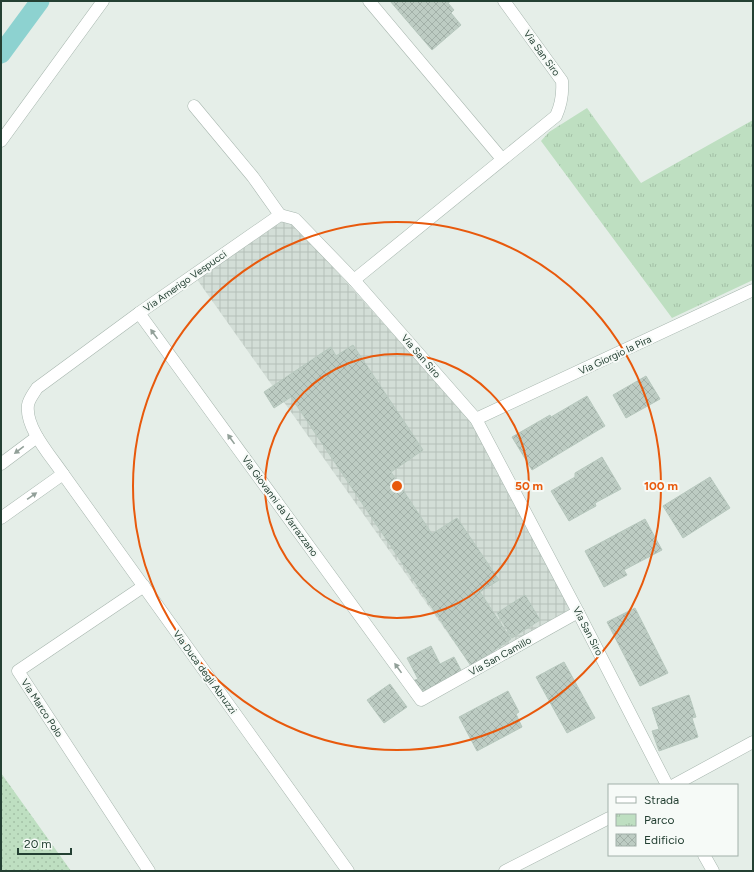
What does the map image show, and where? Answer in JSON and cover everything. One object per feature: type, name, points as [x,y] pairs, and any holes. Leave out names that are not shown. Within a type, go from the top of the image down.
[{"type":"street","points":[[1,141],[103,1]]},
{"type":"street","points":[[368,1],[502,159]]},
{"type":"street","name":"Via San Siro","points":[[504,1],[562,81],[563,93],[560,108],[556,116],[354,280],[476,419],[666,784]]},
{"type":"street","points":[[194,106],[253,177],[280,215],[295,219],[354,280]]},
{"type":"street","name":"Via Amerigo Vespucci","points":[[29,418],[28,404],[37,388],[139,313],[280,215]]},
{"type":"street","name":"Via Giorgio la Pira","points":[[476,419],[753,290]]},
{"type":"street","name":"Via Giovanni da Varrazzano","points":[[139,313],[421,700]]},
{"type":"street","name":"Via Duca degli Abruzzi","points":[[29,418],[37,437],[63,474],[348,871]]},
{"type":"street","points":[[1,464],[37,437]]},
{"type":"street","points":[[1,518],[63,474]]},
{"type":"street","name":"Via Marco Polo","points":[[144,586],[18,671],[149,871]]},
{"type":"street","name":"Via San Camillo","points":[[421,700],[578,612]]},
{"type":"street","points":[[676,784],[753,742]]},
{"type":"street","points":[[513,869],[608,819]]},
{"type":"street","points":[[705,856],[713,871]]},
{"type":"shaded area","points":[[285,214],[473,423],[570,609],[471,666],[196,278]]},
{"type":"green space","points":[[587,108],[641,183],[753,120],[753,280],[672,318],[541,141],[549,132]]},
{"type":"green space","points":[[1,773],[71,871],[1,871]]},
{"type":"building","points":[[390,1],[451,1],[448,3],[454,10],[451,13],[461,25],[432,50]]},
{"type":"building","points":[[353,345],[423,450],[391,472],[432,534],[457,518],[499,580],[480,592],[511,639],[471,666],[291,397],[274,408],[264,392],[331,347],[336,356]]},
{"type":"building","points":[[646,376],[660,399],[626,418],[613,395]]},
{"type":"building","points":[[587,396],[605,426],[532,470],[512,437]]},
{"type":"building","points":[[602,457],[621,489],[595,503],[596,506],[569,521],[551,491],[575,477],[575,473]]},
{"type":"building","points":[[710,477],[730,508],[683,538],[663,506]]},
{"type":"building","points":[[645,519],[662,550],[624,570],[627,575],[604,587],[585,551]]},
{"type":"building","points":[[525,595],[540,620],[512,638],[497,613]]},
{"type":"building","points":[[635,608],[668,673],[640,686],[607,622]]},
{"type":"building","points":[[431,646],[440,664],[454,657],[462,672],[419,694],[412,681],[418,679],[407,658]]},
{"type":"building","points":[[564,662],[595,718],[567,733],[536,677]]},
{"type":"building","points":[[390,684],[407,707],[384,723],[367,700]]},
{"type":"building","points":[[508,691],[519,712],[516,714],[522,727],[477,751],[459,717]]},
{"type":"building","points":[[689,695],[696,717],[692,718],[698,737],[659,751],[652,731],[659,729],[652,708]]},
{"type":"waterway","points":[[1,54],[40,1]]}]
